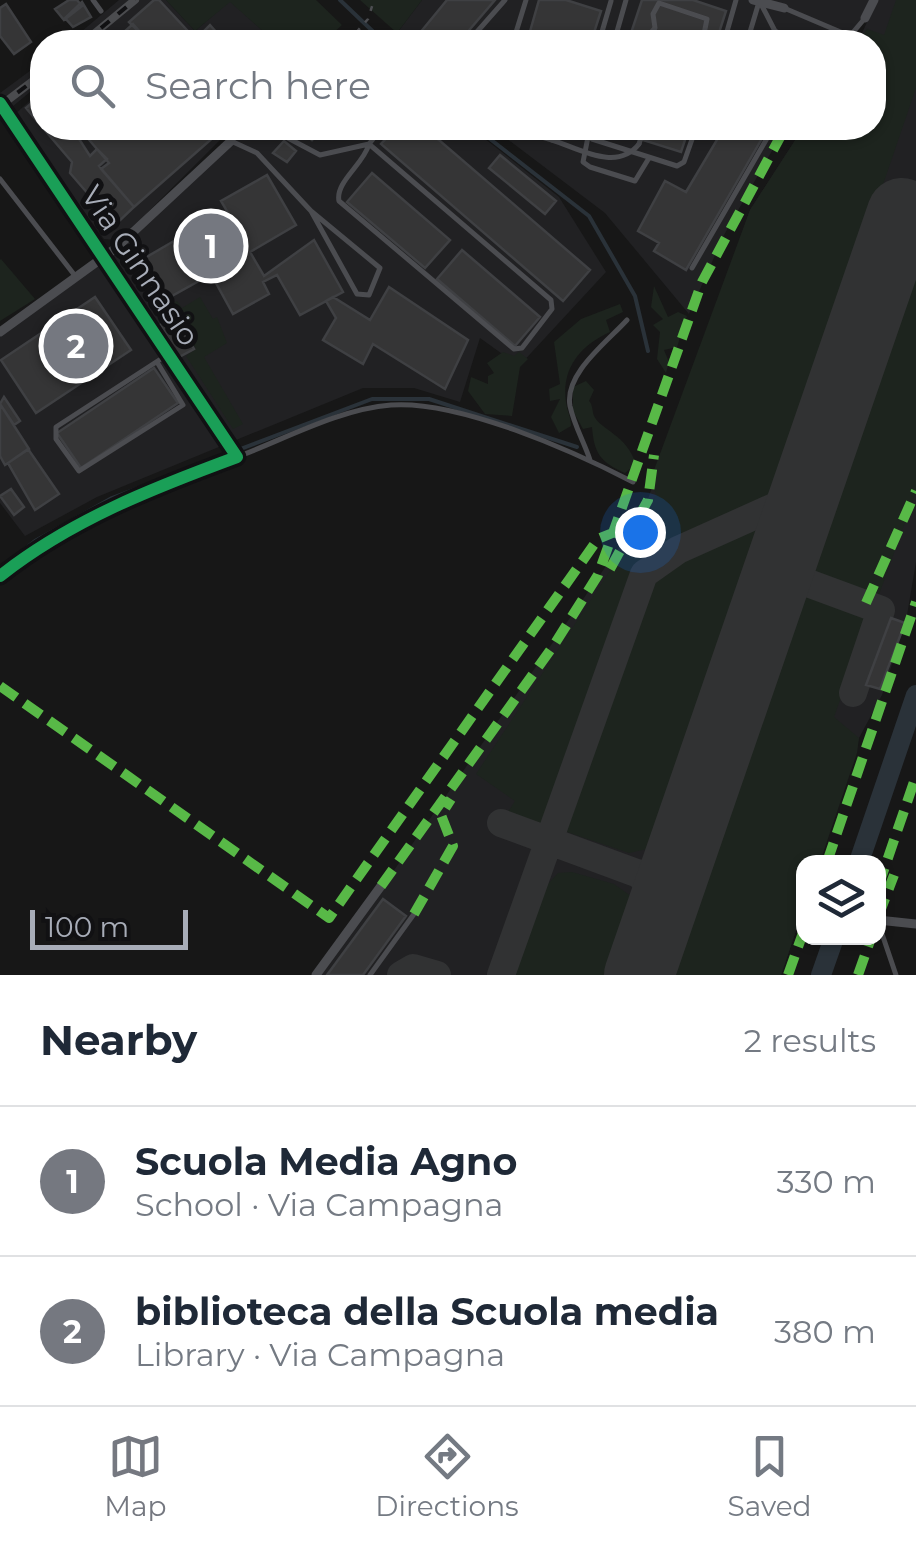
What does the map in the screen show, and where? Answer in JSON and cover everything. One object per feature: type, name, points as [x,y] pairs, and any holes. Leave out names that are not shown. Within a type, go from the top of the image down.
[{"type":"street","points":[[865,18],[874,0]]},
{"type":"street","points":[[756,1],[784,8]]},
{"type":"street","name":"Via Ginnasio","points":[[0,103],[237,457]]},
{"type":"street","points":[[0,332],[105,255],[231,142]]},
{"type":"street","points":[[0,576],[60,535],[132,497],[237,457]]},
{"type":"street","points":[[316,975],[381,886]]},
{"type":"street","points":[[886,922],[916,924]]},
{"type":"lane","points":[[93,0],[102,11]]},
{"type":"lane","points":[[478,30],[504,0]]},
{"type":"lane","points":[[517,30],[526,0]]},
{"type":"lane","points":[[602,30],[610,0]]},
{"type":"lane","points":[[617,30],[626,0]]},
{"type":"lane","points":[[727,30],[736,0]]},
{"type":"lane","points":[[750,30],[756,1]]},
{"type":"lane","points":[[756,1],[775,30]]},
{"type":"lane","points":[[652,30],[653,14],[660,3],[706,19],[705,30]]},
{"type":"lane","points":[[784,8],[836,30]]},
{"type":"lane","points":[[855,30],[865,18]]},
{"type":"lane","points":[[289,140],[316,155],[369,144]]},
{"type":"lane","points":[[369,144],[551,300],[552,309],[522,348],[514,349],[339,201],[340,188],[364,159],[369,144],[372,140]]},
{"type":"lane","points":[[552,140],[613,159],[628,156],[640,140]]},
{"type":"lane","points":[[587,140],[583,162],[635,181],[649,158]]},
{"type":"lane","points":[[595,140],[682,164],[691,140]]},
{"type":"lane","points":[[692,268],[767,140]]},
{"type":"lane","points":[[231,142],[257,153],[311,211],[380,268],[369,295],[357,294],[311,211]]},
{"type":"lane","points":[[0,179],[76,277]]},
{"type":"lane","points":[[590,460],[571,409],[570,390],[579,373],[627,320]]},
{"type":"lane","points":[[156,362],[182,405],[79,471],[54,430],[156,362],[169,354]]},
{"type":"lane","points":[[237,457],[352,414],[408,405],[464,416],[590,460],[633,482]]},
{"type":"lane","points":[[370,975],[414,914]]},
{"type":"lane","points":[[886,945],[896,975]]},
{"type":"path","points":[[356,30],[368,19],[374,0]]},
{"type":"shaded area","points":[[119,0],[166,0],[194,30],[83,30]]},
{"type":"shaded area","points":[[166,0],[316,0],[342,25],[336,30],[262,30],[230,2],[194,30]]},
{"type":"shaded area","points":[[360,0],[422,0],[399,30],[394,30]]},
{"type":"shaded area","points":[[422,0],[874,0],[853,30],[399,30]]},
{"type":"shaded area","points":[[877,0],[916,0],[916,562],[906,621],[882,695],[859,738],[822,855],[796,855],[796,931],[781,975],[321,975],[643,513],[750,210],[795,140],[886,140],[886,30],[863,30]]},
{"type":"shaded area","points":[[896,0],[916,0],[916,88],[661,835],[647,849],[629,853],[508,812],[515,801],[476,774],[648,513],[656,494],[650,481],[750,210],[795,140],[886,140],[886,30]]},
{"type":"shaded area","points":[[230,1],[262,30],[196,30]]},
{"type":"shaded area","points":[[30,71],[30,92],[0,117],[0,93]]},
{"type":"shaded area","points":[[30,101],[30,137],[14,115]]},
{"type":"shaded area","points":[[32,140],[220,140],[117,240],[104,239]]},
{"type":"shaded area","points":[[230,140],[486,140],[559,197],[606,272],[519,366],[480,338],[460,402],[414,388],[363,388],[97,497],[25,536],[0,503],[0,332],[116,248]]},
{"type":"shaded area","points":[[509,140],[778,140],[724,235],[689,314],[605,213]]},
{"type":"shaded area","points":[[916,237],[916,492],[877,600],[819,578],[806,559]]},
{"type":"shaded area","points":[[0,260],[35,299],[0,321]]},
{"type":"shaded area","points":[[654,286],[668,317],[678,312],[687,316],[677,347],[664,350],[669,362],[666,373],[657,359],[660,332],[653,325],[663,319],[651,307]]},
{"type":"shaded area","points":[[200,297],[213,319],[217,317],[227,343],[204,357],[243,424],[233,429],[186,356],[196,349],[170,304],[177,301],[182,308]]},
{"type":"shaded area","points":[[620,304],[623,312],[606,320],[610,332],[582,351],[570,368],[565,390],[571,426],[559,433],[551,417],[560,399],[550,401],[549,389],[560,384],[554,342],[581,319]]},
{"type":"shaded area","points":[[503,352],[514,356],[519,352],[528,359],[520,367],[512,416],[485,414],[468,391],[471,377],[488,384],[488,376],[494,373],[487,363]]},
{"type":"shaded area","points":[[586,381],[594,390],[589,401],[594,416],[632,454],[636,464],[625,473],[600,456],[592,427],[583,429],[573,411],[573,387]]},
{"type":"shaded area","points":[[815,591],[869,611],[870,616],[834,717],[859,738],[822,855],[796,855],[796,931],[781,975],[664,975],[793,597]]},
{"type":"shaded area","points":[[572,872],[614,884],[635,899],[613,975],[514,975],[547,885],[558,873]]},
{"type":"building","points":[[69,0],[77,0],[82,6],[64,20],[55,9]]},
{"type":"building","points":[[159,0],[187,30],[137,30],[129,22]]},
{"type":"building","points":[[447,0],[495,0],[469,30],[422,30]]},
{"type":"building","points":[[539,0],[566,0],[601,11],[595,30],[530,30]]},
{"type":"building","points":[[642,0],[693,0],[726,11],[720,30],[632,30]]},
{"type":"building","points":[[82,2],[91,17],[73,27],[65,18]]},
{"type":"building","points":[[6,4],[30,40],[14,54],[0,36],[0,8]]},
{"type":"building","points":[[53,140],[80,140],[90,156],[97,149],[107,159],[99,166],[134,207],[115,225],[70,173],[72,162]]},
{"type":"building","points":[[89,140],[210,140],[134,207],[101,169],[109,163]]},
{"type":"building","points":[[385,140],[439,140],[590,270],[563,301],[381,144]]},
{"type":"building","points":[[643,140],[685,140],[681,152]]},
{"type":"building","points":[[717,140],[761,140],[686,270],[654,251],[659,243],[638,231],[665,181],[686,192]]},
{"type":"building","points":[[284,141],[296,151],[287,162],[273,153]]},
{"type":"building","points":[[500,155],[556,201],[545,214],[489,168]]},
{"type":"building","points":[[372,173],[450,240],[425,268],[347,202]]},
{"type":"building","points":[[267,175],[296,225],[250,252],[264,276],[314,240],[343,292],[300,315],[277,275],[263,282],[269,294],[233,314],[205,263],[191,270],[197,282],[161,302],[138,262],[174,241],[185,268],[203,258],[192,240],[203,234],[213,250],[216,247],[207,231],[227,219],[237,236],[240,233],[221,201]]},
{"type":"building","points":[[462,250],[540,317],[515,346],[437,279]]},
{"type":"building","points":[[389,287],[468,340],[445,389],[373,344],[363,364],[323,340],[336,318],[326,301],[333,297],[370,320]]},
{"type":"building","points":[[95,297],[131,350],[36,413],[1,360]]},
{"type":"building","points":[[175,316],[194,349],[179,357],[160,325]]},
{"type":"building","points":[[154,368],[178,403],[81,468],[57,433]]},
{"type":"building","points":[[4,397],[20,421],[14,425],[0,404]]},
{"type":"building","points":[[0,404],[29,449],[5,465],[0,456]]},
{"type":"building","points":[[28,449],[59,494],[35,510],[8,463]]},
{"type":"building","points":[[11,489],[24,507],[14,515],[0,496]]},
{"type":"building","points":[[891,618],[905,623],[880,689],[866,685]]},
{"type":"building","points":[[383,899],[406,916],[363,975],[327,975]]},
{"type":"waterway","points":[[340,0],[371,30]]},
{"type":"waterway","points":[[491,140],[589,216],[635,296],[648,351]]},
{"type":"waterway","points":[[0,569],[35,541],[112,498],[372,399],[429,399],[577,447]]},
{"type":"waterway","points":[[861,855],[916,695]]},
{"type":"waterway","points":[[821,975],[832,945]]},
{"type":"taxiway","points":[[501,975],[644,574],[678,550],[805,493]]},
{"type":"taxiway","points":[[778,572],[881,610],[853,693]]},
{"type":"taxiway","points":[[501,823],[639,874]]},
{"type":"taxiway","points":[[657,921],[658,894],[639,874],[666,871],[683,845]]},
{"type":"taxiway","points":[[401,975],[413,968],[437,975]]},
{"type":"runway","points":[[639,975],[902,213]]},
{"type":"railway","points":[[99,30],[135,0]]},
{"type":"railway","points":[[0,106],[30,83]]},
{"type":"marked path","points":[[381,886],[554,645],[598,575],[702,282],[779,140]]},
{"type":"marked path","points":[[610,569],[648,500],[654,455]]},
{"type":"marked path","points":[[866,603],[916,491]]},
{"type":"marked path","points":[[0,686],[329,918],[598,539],[615,532]]},
{"type":"marked path","points":[[829,855],[916,602]]},
{"type":"marked path","points":[[886,864],[916,776]]},
{"type":"marked path","points":[[414,914],[453,846],[441,815],[451,799]]},
{"type":"marked path","points":[[886,896],[894,875]]},
{"type":"marked path","points":[[788,975],[799,945]]},
{"type":"marked path","points":[[858,975],[869,945]]},
{"type":"cycle path","points":[[0,103],[237,457],[84,522],[0,576]]},
{"type":"place","name":"Scuola Media Agno","points":[[211,246]]},
{"type":"place","name":"biblioteca della Scuola media","points":[[76,346]]}]
